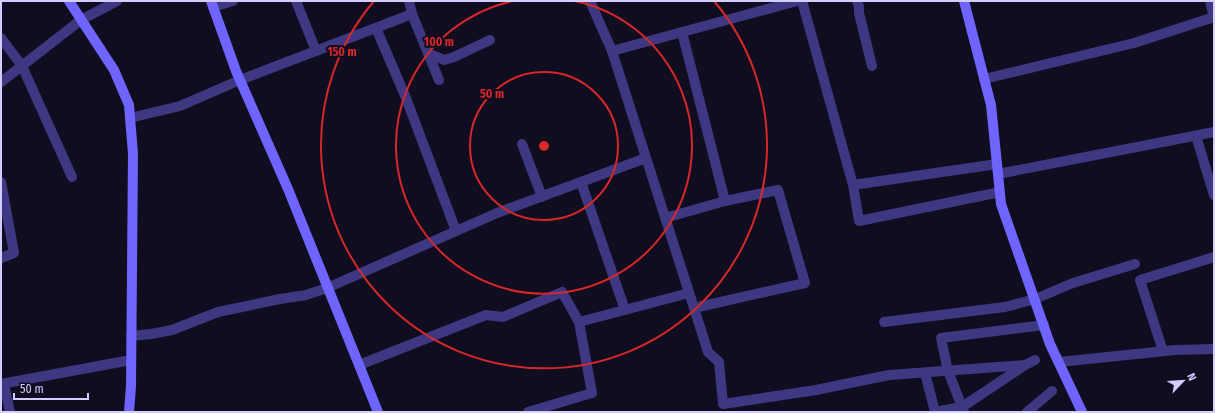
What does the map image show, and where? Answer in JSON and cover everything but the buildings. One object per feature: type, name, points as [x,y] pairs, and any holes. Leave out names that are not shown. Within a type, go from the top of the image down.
[{"type":"street","points":[[69,1],[114,70],[129,105],[133,154],[129,412]]},
{"type":"street","points":[[1,82],[81,20],[116,1]]},
{"type":"street","points":[[233,1],[212,4],[236,71],[288,189],[378,412]]},
{"type":"street","points":[[296,1],[316,51]]},
{"type":"street","points":[[409,1],[412,14],[438,80]]},
{"type":"street","points":[[590,1],[612,51],[708,352],[719,362],[723,404],[816,390],[889,375],[1024,365]]},
{"type":"street","points":[[612,51],[797,1]]},
{"type":"street","points":[[802,1],[853,185],[859,220],[1000,192]]},
{"type":"street","points":[[857,1],[872,66]]},
{"type":"street","points":[[964,1],[991,105],[1001,204],[1050,344],[1082,412]]},
{"type":"street","points":[[984,79],[1134,43],[1214,17],[1210,1]]},
{"type":"street","points":[[130,118],[180,106],[240,80],[412,14]]},
{"type":"street","points":[[376,28],[406,98],[456,231]]},
{"type":"street","points":[[682,32],[725,200]]},
{"type":"street","points":[[1,38],[22,66],[72,177]]},
{"type":"street","points":[[428,53],[444,60],[454,57],[490,40]]},
{"type":"street","points":[[853,185],[998,169],[1214,132]]},
{"type":"street","points":[[1196,136],[1214,194]]},
{"type":"street","points":[[522,144],[542,197]]},
{"type":"street","points":[[131,336],[172,330],[218,312],[306,295],[327,288],[497,214],[646,158]]},
{"type":"street","points":[[1,182],[14,253],[1,258]]},
{"type":"street","points":[[580,182],[625,310]]},
{"type":"street","points":[[665,218],[725,200],[778,190],[805,283],[694,308]]},
{"type":"street","points":[[1163,351],[1140,280],[1214,257]]},
{"type":"street","points":[[884,322],[1005,307],[1035,299],[1074,282],[1136,264]]},
{"type":"street","points":[[359,365],[486,315],[503,317],[562,292],[579,322],[592,393],[528,412]]},
{"type":"street","points":[[579,322],[689,292]]},
{"type":"street","points":[[963,410],[948,371],[941,338],[1044,325]]},
{"type":"street","points":[[1059,362],[1163,351],[1214,348]]},
{"type":"street","points":[[10,412],[2,384],[131,360]]},
{"type":"street","points":[[925,373],[935,412],[963,410],[1024,365],[1035,360]]},
{"type":"street","points":[[1027,412],[1052,391]]}]
